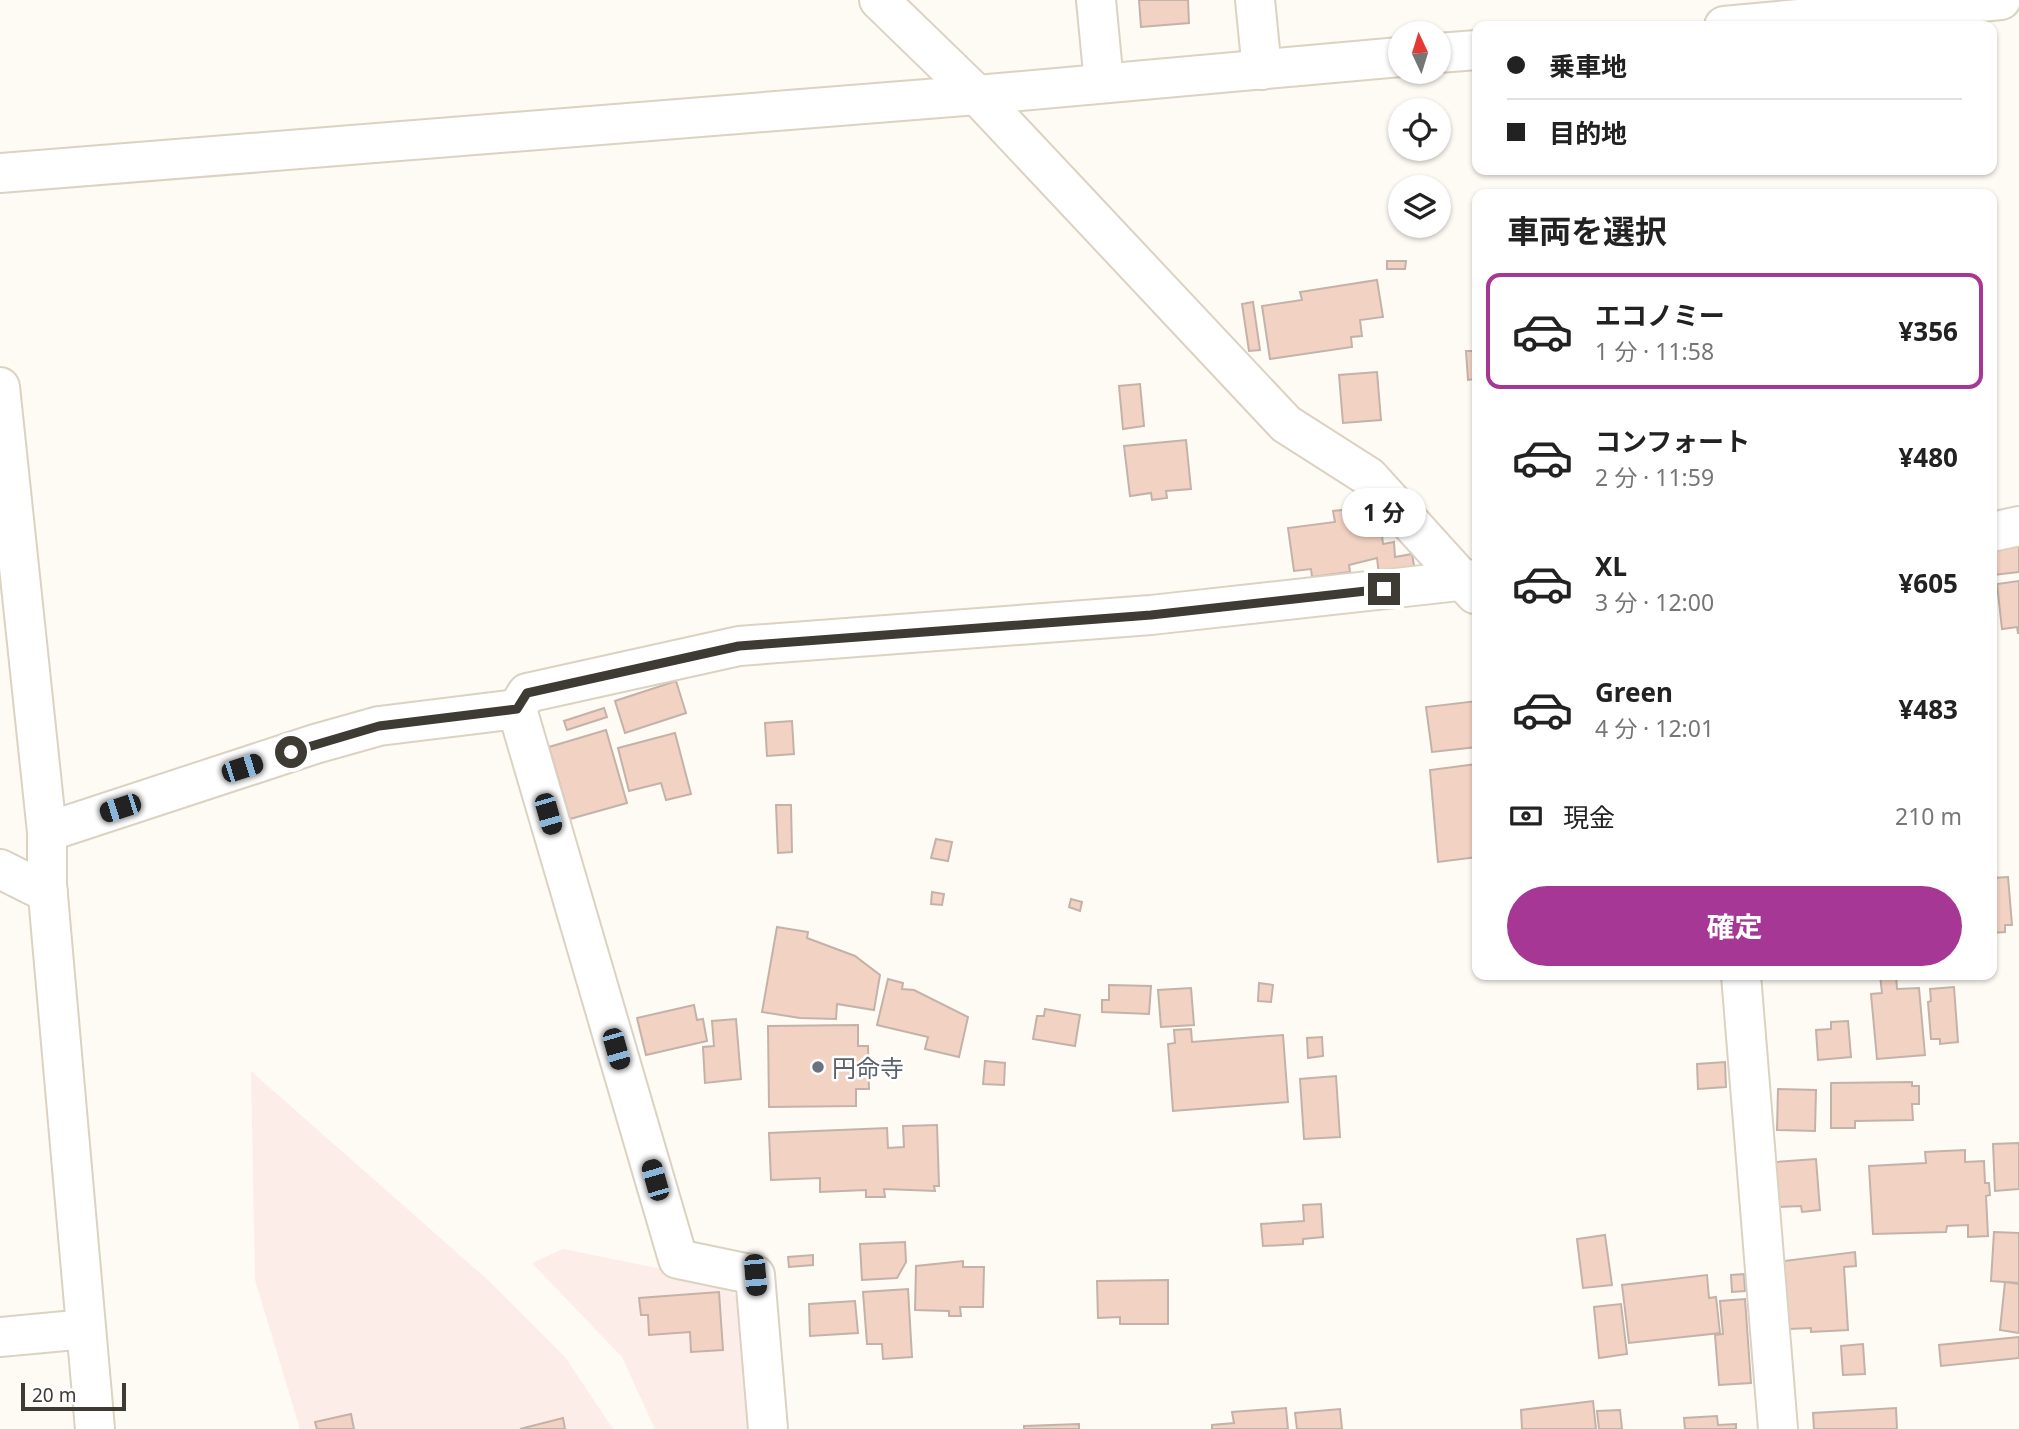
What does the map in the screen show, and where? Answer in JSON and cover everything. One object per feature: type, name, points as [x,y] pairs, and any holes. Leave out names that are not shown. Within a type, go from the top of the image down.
[{"type":"street","points":[[878,0],[977,95],[1286,424],[1369,477],[1472,585]]},
{"type":"street","points":[[1096,0],[1104,83]]},
{"type":"street","points":[[1255,0],[1262,70]]},
{"type":"street","points":[[1777,21],[2001,0]]},
{"type":"street","points":[[1451,52],[1472,50]]},
{"type":"street","points":[[0,173],[977,95],[1388,58]]},
{"type":"street","points":[[0,387],[47,839],[47,888],[95,1429]]},
{"type":"street","points":[[1997,531],[2019,526]]},
{"type":"street","points":[[768,1429],[755,1275],[678,1259],[517,709],[527,693],[739,646],[1151,615],[1472,585]]},
{"type":"street","points":[[47,839],[315,744],[379,726],[517,709]]},
{"type":"street","points":[[0,869],[47,888]]},
{"type":"street","points":[[1741,980],[1778,1429]]},
{"type":"street","points":[[0,1337],[86,1329]]},
{"type":"shaded area","points":[[251,1071],[489,1281],[565,1357],[613,1429],[300,1429],[255,1280]]},
{"type":"shaded area","points":[[563,1249],[726,1282],[741,1303],[753,1429],[655,1429],[622,1357],[532,1263]]},
{"type":"building","points":[[1139,0],[1188,0],[1189,23],[1141,27]]},
{"type":"building","points":[[1387,261],[1406,261],[1405,269],[1387,269]]},
{"type":"building","points":[[1377,280],[1383,317],[1360,320],[1362,336],[1351,337],[1352,347],[1270,359],[1262,306],[1302,300],[1300,292]]},
{"type":"building","points":[[1253,302],[1260,350],[1249,351],[1242,304]]},
{"type":"building","points":[[1466,351],[1472,351],[1472,380],[1468,380]]},
{"type":"building","points":[[1377,372],[1381,420],[1343,423],[1339,375]]},
{"type":"building","points":[[1140,384],[1144,426],[1123,429],[1119,386]]},
{"type":"building","points":[[1186,440],[1191,489],[1166,491],[1167,498],[1152,500],[1151,493],[1130,496],[1124,446]]},
{"type":"building","points":[[1361,508],[1362,514],[1369,513],[1371,528],[1381,527],[1383,544],[1394,542],[1395,557],[1412,554],[1415,571],[1379,575],[1377,558],[1349,565],[1350,572],[1312,577],[1311,569],[1294,571],[1288,528],[1335,522],[1333,511]]},
{"type":"building","points":[[2019,543],[2019,572],[1997,575],[1997,546]]},
{"type":"building","points":[[2019,581],[2018,633],[2017,627],[2002,629],[1997,584]]},
{"type":"building","points":[[676,681],[686,713],[625,733],[615,701]]},
{"type":"building","points":[[1472,702],[1472,748],[1432,752],[1426,707]]},
{"type":"building","points":[[604,708],[607,717],[567,730],[564,721]]},
{"type":"building","points":[[792,721],[794,754],[767,756],[765,723]]},
{"type":"building","points":[[606,730],[627,803],[570,819],[549,747]]},
{"type":"building","points":[[675,733],[691,794],[666,800],[661,783],[629,791],[618,748]]},
{"type":"building","points":[[1472,765],[1472,858],[1438,862],[1430,770]]},
{"type":"building","points":[[776,805],[791,805],[792,852],[778,853]]},
{"type":"building","points":[[936,839],[952,842],[948,861],[931,858]]},
{"type":"building","points":[[2008,877],[2012,925],[2005,925],[2005,932],[1997,933],[1997,878]]},
{"type":"building","points":[[932,892],[944,894],[942,905],[931,904]]},
{"type":"building","points":[[1071,899],[1082,902],[1080,911],[1069,907]]},
{"type":"building","points":[[777,927],[808,932],[807,938],[855,956],[880,975],[874,1010],[837,1004],[836,1019],[800,1018],[762,1012]]},
{"type":"building","points":[[888,979],[903,983],[902,989],[914,990],[968,1017],[959,1057],[925,1049],[928,1037],[877,1025]]},
{"type":"building","points":[[1881,980],[1896,980],[1897,989],[1919,988],[1925,1055],[1877,1059],[1871,994],[1882,993]]},
{"type":"building","points":[[1259,983],[1273,985],[1271,1002],[1258,1001]]},
{"type":"building","points":[[1109,985],[1151,986],[1149,1014],[1102,1012],[1102,1000],[1109,1000]]},
{"type":"building","points":[[1954,987],[1958,1042],[1940,1044],[1940,1039],[1931,1039],[1928,1002],[1931,1001],[1930,989]]},
{"type":"building","points":[[1191,988],[1194,1025],[1161,1027],[1158,990]]},
{"type":"building","points":[[694,1005],[697,1020],[703,1019],[707,1041],[646,1055],[637,1018]]},
{"type":"building","points":[[1045,1009],[1080,1015],[1075,1046],[1033,1039],[1037,1016],[1044,1016]]},
{"type":"building","points":[[736,1019],[741,1079],[705,1083],[703,1047],[714,1046],[712,1021]]},
{"type":"building","points":[[1848,1021],[1851,1057],[1818,1060],[1816,1030],[1831,1029],[1831,1022]]},
{"type":"building","name":"円命寺","points":[[858,1025],[858,1046],[868,1046],[869,1089],[856,1089],[856,1106],[769,1107],[768,1026]]},
{"type":"building","points":[[1191,1029],[1192,1042],[1283,1035],[1288,1102],[1173,1111],[1168,1044],[1175,1043],[1174,1030]]},
{"type":"building","points":[[1322,1037],[1323,1056],[1308,1058],[1307,1038]]},
{"type":"building","points":[[985,1061],[1005,1063],[1004,1085],[983,1084]]},
{"type":"building","points":[[1725,1062],[1726,1087],[1698,1089],[1697,1064]]},
{"type":"building","points":[[1336,1076],[1340,1137],[1304,1139],[1300,1079]]},
{"type":"building","points":[[1912,1082],[1912,1086],[1919,1086],[1919,1104],[1912,1104],[1913,1120],[1855,1121],[1855,1128],[1831,1128],[1831,1083]]},
{"type":"building","points":[[1778,1089],[1816,1090],[1815,1131],[1777,1130]]},
{"type":"building","points":[[937,1125],[939,1186],[934,1186],[935,1191],[884,1189],[885,1197],[866,1197],[866,1190],[820,1192],[820,1178],[771,1180],[769,1133],[887,1128],[888,1148],[904,1147],[903,1126]]},
{"type":"building","points":[[2019,1143],[2019,1189],[1995,1191],[1993,1144]]},
{"type":"building","points":[[1965,1150],[1965,1162],[1984,1161],[1985,1183],[1989,1183],[1990,1195],[1986,1196],[1988,1236],[1968,1237],[1968,1225],[1947,1226],[1946,1232],[1873,1234],[1869,1166],[1926,1163],[1925,1152]]},
{"type":"building","points":[[1816,1159],[1820,1210],[1802,1212],[1801,1206],[1778,1207],[1775,1162]]},
{"type":"building","points":[[1321,1204],[1323,1237],[1303,1239],[1303,1244],[1263,1246],[1261,1224],[1304,1221],[1303,1205]]},
{"type":"building","points":[[1994,1232],[2019,1233],[2019,1283],[1991,1281]]},
{"type":"building","points":[[1605,1235],[1612,1285],[1583,1288],[1577,1239]]},
{"type":"building","points":[[905,1242],[906,1262],[897,1278],[862,1280],[860,1244]]},
{"type":"building","points":[[1855,1252],[1856,1266],[1844,1267],[1848,1330],[1811,1332],[1811,1328],[1789,1329],[1784,1261]]},
{"type":"building","points":[[813,1255],[813,1265],[789,1267],[788,1257]]},
{"type":"building","points":[[963,1261],[963,1267],[984,1267],[983,1307],[960,1307],[961,1316],[949,1316],[949,1311],[915,1310],[916,1266]]},
{"type":"building","points":[[1744,1274],[1745,1291],[1732,1292],[1731,1275]]},
{"type":"building","points":[[1707,1275],[1709,1298],[1716,1297],[1720,1333],[1629,1343],[1622,1285]]},
{"type":"building","points":[[1168,1280],[1168,1324],[1120,1324],[1120,1317],[1098,1318],[1097,1281]]},
{"type":"building","points":[[2005,1282],[2019,1284],[2019,1333],[2000,1330]]},
{"type":"building","points":[[908,1289],[912,1357],[883,1359],[882,1344],[867,1344],[863,1292]]},
{"type":"building","points":[[719,1292],[723,1350],[691,1352],[690,1332],[649,1335],[648,1315],[641,1315],[639,1298]]},
{"type":"building","points":[[1745,1299],[1751,1383],[1719,1385],[1715,1335],[1723,1334],[1720,1301]]},
{"type":"building","points":[[855,1301],[858,1333],[810,1336],[809,1304]]},
{"type":"building","points":[[1621,1304],[1627,1354],[1599,1358],[1594,1307]]},
{"type":"building","points":[[2019,1337],[2019,1358],[1941,1366],[1939,1345]]},
{"type":"building","points":[[1863,1344],[1865,1374],[1843,1375],[1841,1346]]},
{"type":"building","points":[[1593,1401],[1596,1429],[1522,1429],[1521,1410]]},
{"type":"building","points":[[1286,1408],[1288,1429],[1212,1429],[1212,1425],[1234,1423],[1232,1412]]},
{"type":"building","points":[[1896,1408],[1897,1429],[1814,1429],[1813,1413]]},
{"type":"building","points":[[1340,1409],[1342,1429],[1297,1429],[1295,1413]]},
{"type":"building","points":[[1620,1410],[1622,1429],[1599,1429],[1597,1411]]},
{"type":"building","points":[[351,1414],[354,1429],[317,1429],[315,1422]]},
{"type":"building","points":[[1717,1416],[1718,1425],[1736,1424],[1736,1429],[1685,1429],[1684,1418]]},
{"type":"building","points":[[563,1418],[565,1429],[520,1429]]},
{"type":"building","points":[[1079,1424],[1079,1429],[1024,1429],[1024,1426]]},
{"type":"place","name":"円命寺","points":[[818,1067]]},
{"type":"route","points":[[291,752],[379,726],[517,709],[527,693],[739,646],[1151,615],[1384,589]]}]
